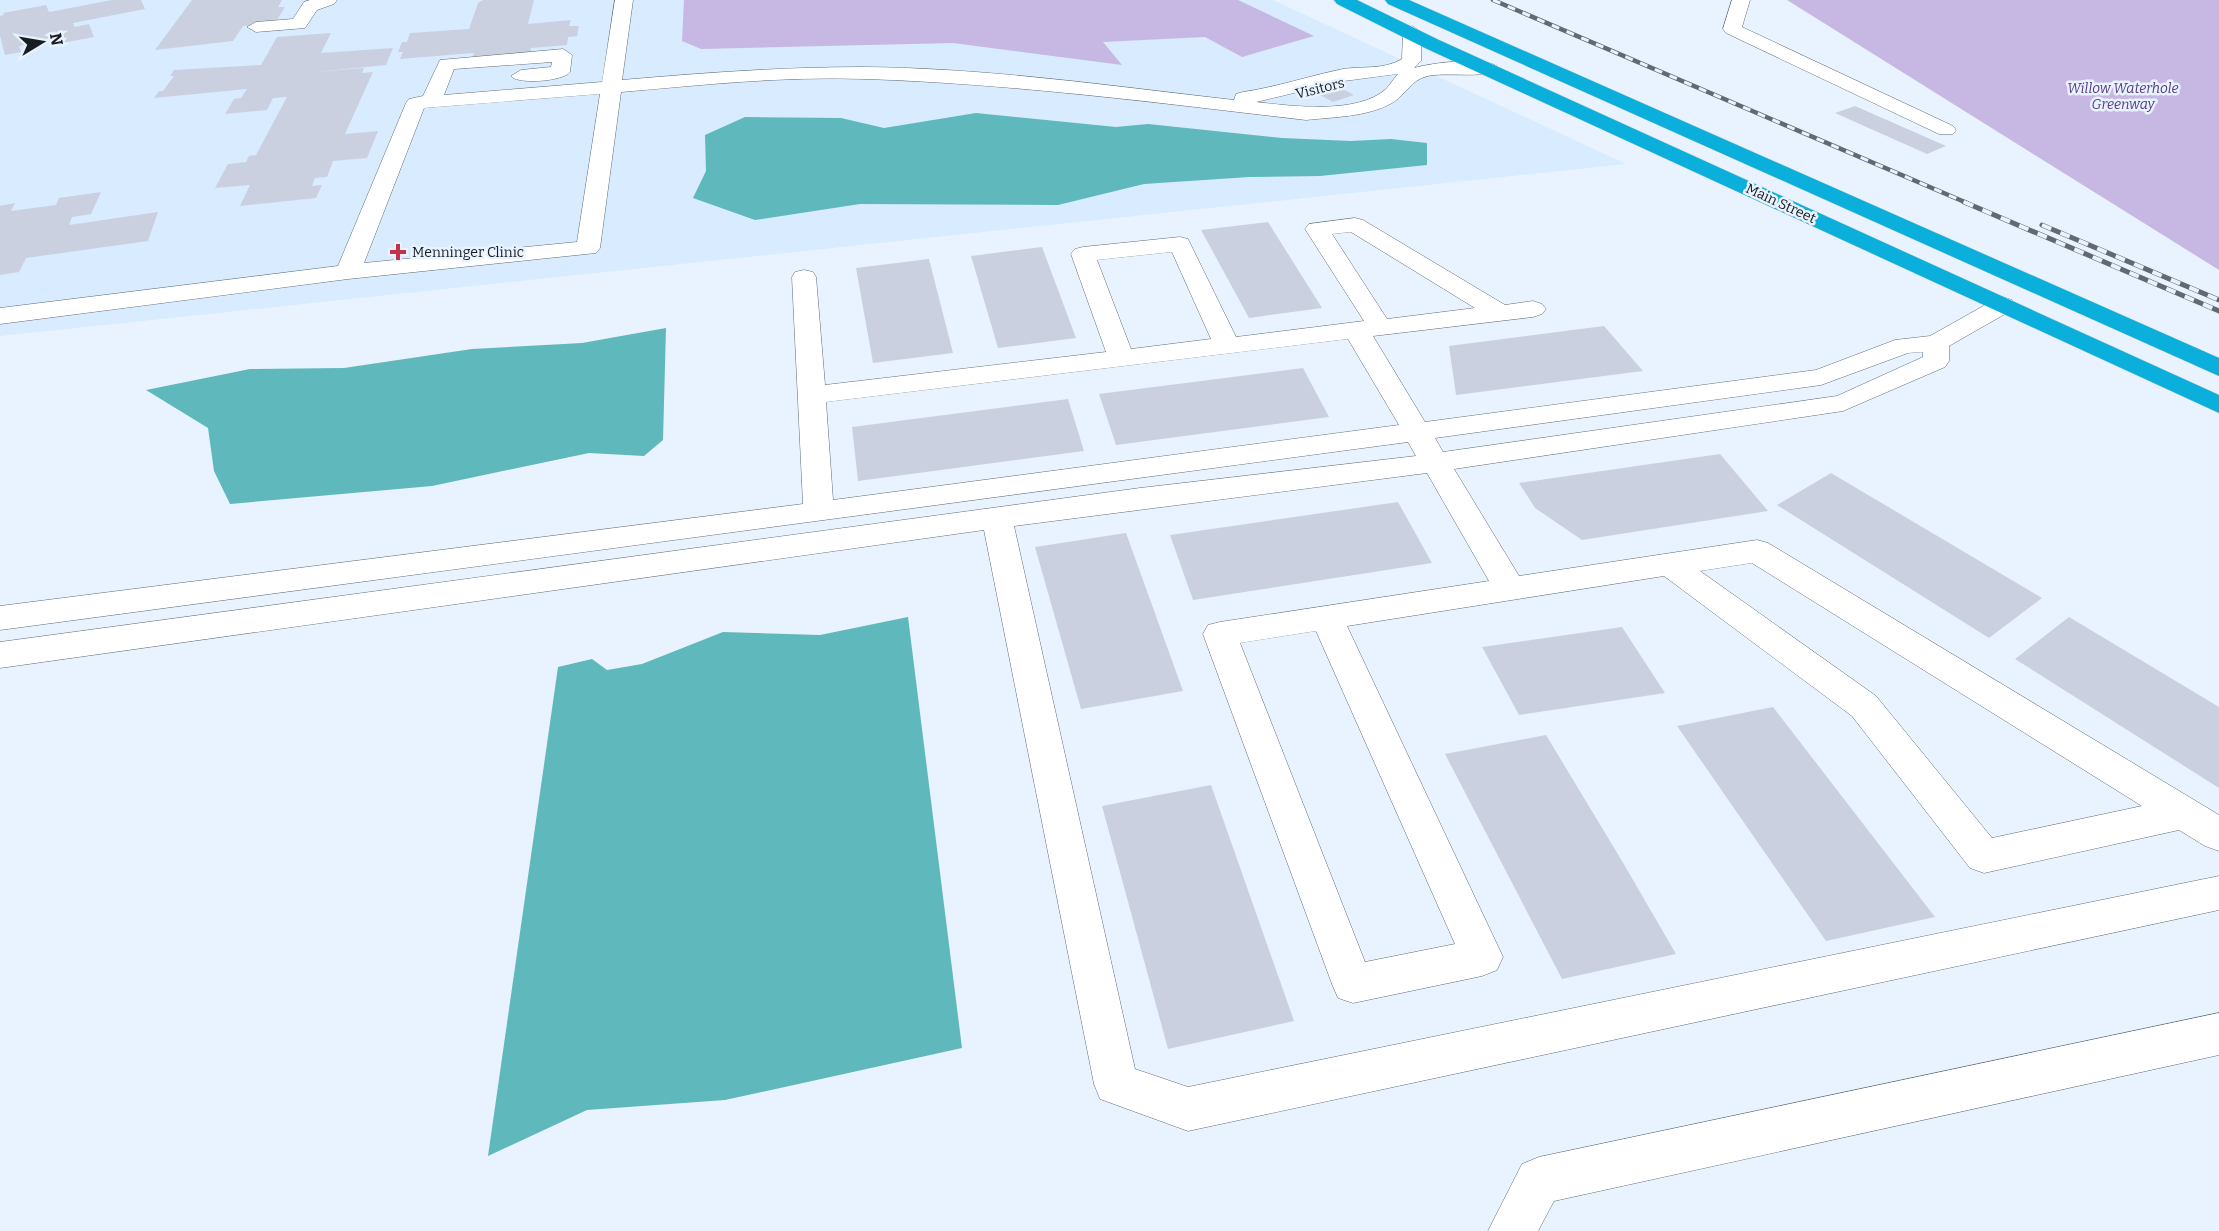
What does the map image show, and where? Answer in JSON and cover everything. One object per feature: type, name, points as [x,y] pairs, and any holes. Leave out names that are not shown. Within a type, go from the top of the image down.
[{"type":"highway","name":"Main Street","points":[[1343,0],[1412,32],[1432,44],[2219,405]]},
{"type":"highway","name":"Main Street","points":[[1394,0],[2219,368]]},
{"type":"highway","points":[[1403,0],[1465,32]]},
{"type":"lane","points":[[0,316],[348,272],[588,248],[624,0]]},
{"type":"lane","points":[[1741,0],[1732,29],[1946,130]]},
{"type":"lane","points":[[256,27],[299,24],[310,6],[327,6]]},
{"type":"lane","points":[[435,92],[612,85],[753,75],[912,74],[1017,81],[1200,100],[1274,112],[1314,113],[1350,109],[1385,98],[1396,90],[1394,76],[1411,61],[1412,32]]},
{"type":"lane","points":[[348,272],[416,102],[435,92],[560,72],[563,55],[447,64],[435,92]]},
{"type":"lane","name":"Visitors","points":[[1200,100],[1302,94],[1438,69],[1490,69]]},
{"type":"lane","points":[[1501,313],[1355,225],[1317,229],[1417,433],[1509,587]]},
{"type":"lane","points":[[1121,358],[1083,254],[1180,244],[1227,345]]},
{"type":"lane","points":[[804,277],[819,512]]},
{"type":"lane","points":[[0,618],[1417,433],[1821,377],[1904,346],[1936,343],[2003,305]]},
{"type":"lane","points":[[812,395],[1533,309]]},
{"type":"lane","points":[[0,656],[997,520],[1140,498],[1435,463],[1843,404],[1936,361],[1936,343]]},
{"type":"lane","points":[[997,520],[1116,1084],[1188,1109],[2219,893]]},
{"type":"lane","points":[[1326,616],[1482,957],[1353,984],[1220,634],[1326,616],[1509,587],[1757,551],[2219,835]]},
{"type":"lane","points":[[1666,563],[1864,706],[1984,856],[2185,813]]},
{"type":"lane","points":[[1512,1231],[1539,1180],[2219,1034]]},
{"type":"shaded area","name":"Menninger Clinic","points":[[0,0],[1273,0],[1626,164],[0,336]]},
{"type":"green space","points":[[684,0],[1238,0],[1314,36],[1242,57],[1205,37],[1103,42],[1122,65],[953,43],[701,49],[682,41]]},
{"type":"green space","name":"Willow Waterhole Greenway","points":[[1787,0],[2219,0],[2219,270]]},
{"type":"water","points":[[976,113],[1116,127],[1148,124],[1282,138],[1351,141],[1391,139],[1427,143],[1427,165],[1320,176],[1249,177],[1144,184],[1058,205],[860,204],[755,220],[693,198],[706,171],[705,135],[745,117],[841,118],[884,128]]},
{"type":"water","points":[[666,328],[663,440],[644,456],[589,453],[432,486],[230,504],[214,471],[208,428],[146,390],[250,369],[344,368],[472,349],[582,343]]},
{"type":"water","points":[[908,617],[962,1048],[725,1100],[587,1110],[488,1156],[558,667],[592,659],[607,670],[642,664],[723,632],[820,635]]},
{"type":"building","points":[[112,0],[141,0],[145,9],[73,23],[75,27],[89,24],[94,37],[56,44],[54,39],[19,46],[21,52],[5,55],[0,36],[0,16],[4,15],[3,13],[46,5],[49,12]]},
{"type":"building","points":[[192,0],[282,0],[278,7],[285,7],[275,23],[243,26],[233,41],[155,50]]},
{"type":"building","points":[[483,0],[534,0],[528,24],[571,20],[569,26],[579,26],[577,36],[568,37],[567,45],[531,48],[529,60],[470,65],[474,53],[400,59],[403,52],[398,52],[402,42],[407,42],[410,33],[469,29],[478,3]]},
{"type":"building","points":[[331,33],[321,53],[393,48],[386,65],[316,72],[364,68],[362,73],[373,72],[345,134],[378,131],[367,158],[333,161],[327,177],[315,178],[312,186],[322,185],[316,198],[240,206],[250,185],[215,188],[228,164],[246,162],[249,156],[256,155],[287,97],[273,98],[267,110],[225,114],[234,99],[241,98],[247,89],[154,98],[159,91],[163,91],[174,76],[170,76],[174,70],[261,65],[277,37]]},
{"type":"building","points":[[1339,87],[1354,95],[1333,102],[1318,94]]},
{"type":"building","points":[[1855,106],[1946,146],[1927,154],[1835,113]]},
{"type":"building","points":[[101,192],[91,214],[72,217],[69,225],[158,212],[148,241],[26,258],[19,272],[0,275],[0,206],[15,203],[11,211],[56,205],[59,198]]},
{"type":"building","points":[[1268,222],[1322,308],[1249,318],[1201,230]]},
{"type":"building","points":[[1042,247],[1076,338],[998,348],[971,256]]},
{"type":"building","points":[[929,259],[953,353],[873,363],[856,268]]},
{"type":"building","points":[[1604,326],[1643,371],[1456,395],[1449,346]]},
{"type":"building","points":[[1303,368],[1329,417],[1116,445],[1099,394]]},
{"type":"building","points":[[1068,399],[1084,451],[858,481],[852,427]]},
{"type":"building","points":[[1720,454],[1768,511],[1582,540],[1535,508],[1519,483]]},
{"type":"building","points":[[1831,473],[2042,598],[1989,638],[1777,505]]},
{"type":"building","points":[[1398,502],[1432,563],[1193,600],[1170,535]]},
{"type":"building","points":[[1126,533],[1183,691],[1081,709],[1035,547]]},
{"type":"building","points":[[2069,617],[2219,707],[2219,788],[2015,659]]},
{"type":"building","points":[[1622,627],[1665,693],[1519,715],[1482,647]]},
{"type":"building","points":[[1773,707],[1935,917],[1826,941],[1677,726]]},
{"type":"building","points":[[1546,735],[1676,954],[1562,979],[1445,754]]},
{"type":"building","points":[[1211,785],[1294,1021],[1168,1049],[1102,806]]},
{"type":"railway","points":[[1493,0],[1967,203]]},
{"type":"railway","points":[[1964,202],[2219,311]]},
{"type":"railway","points":[[2042,225],[2219,300]]},
{"type":"place","name":"Menninger Clinic","points":[[398,252]]}]
